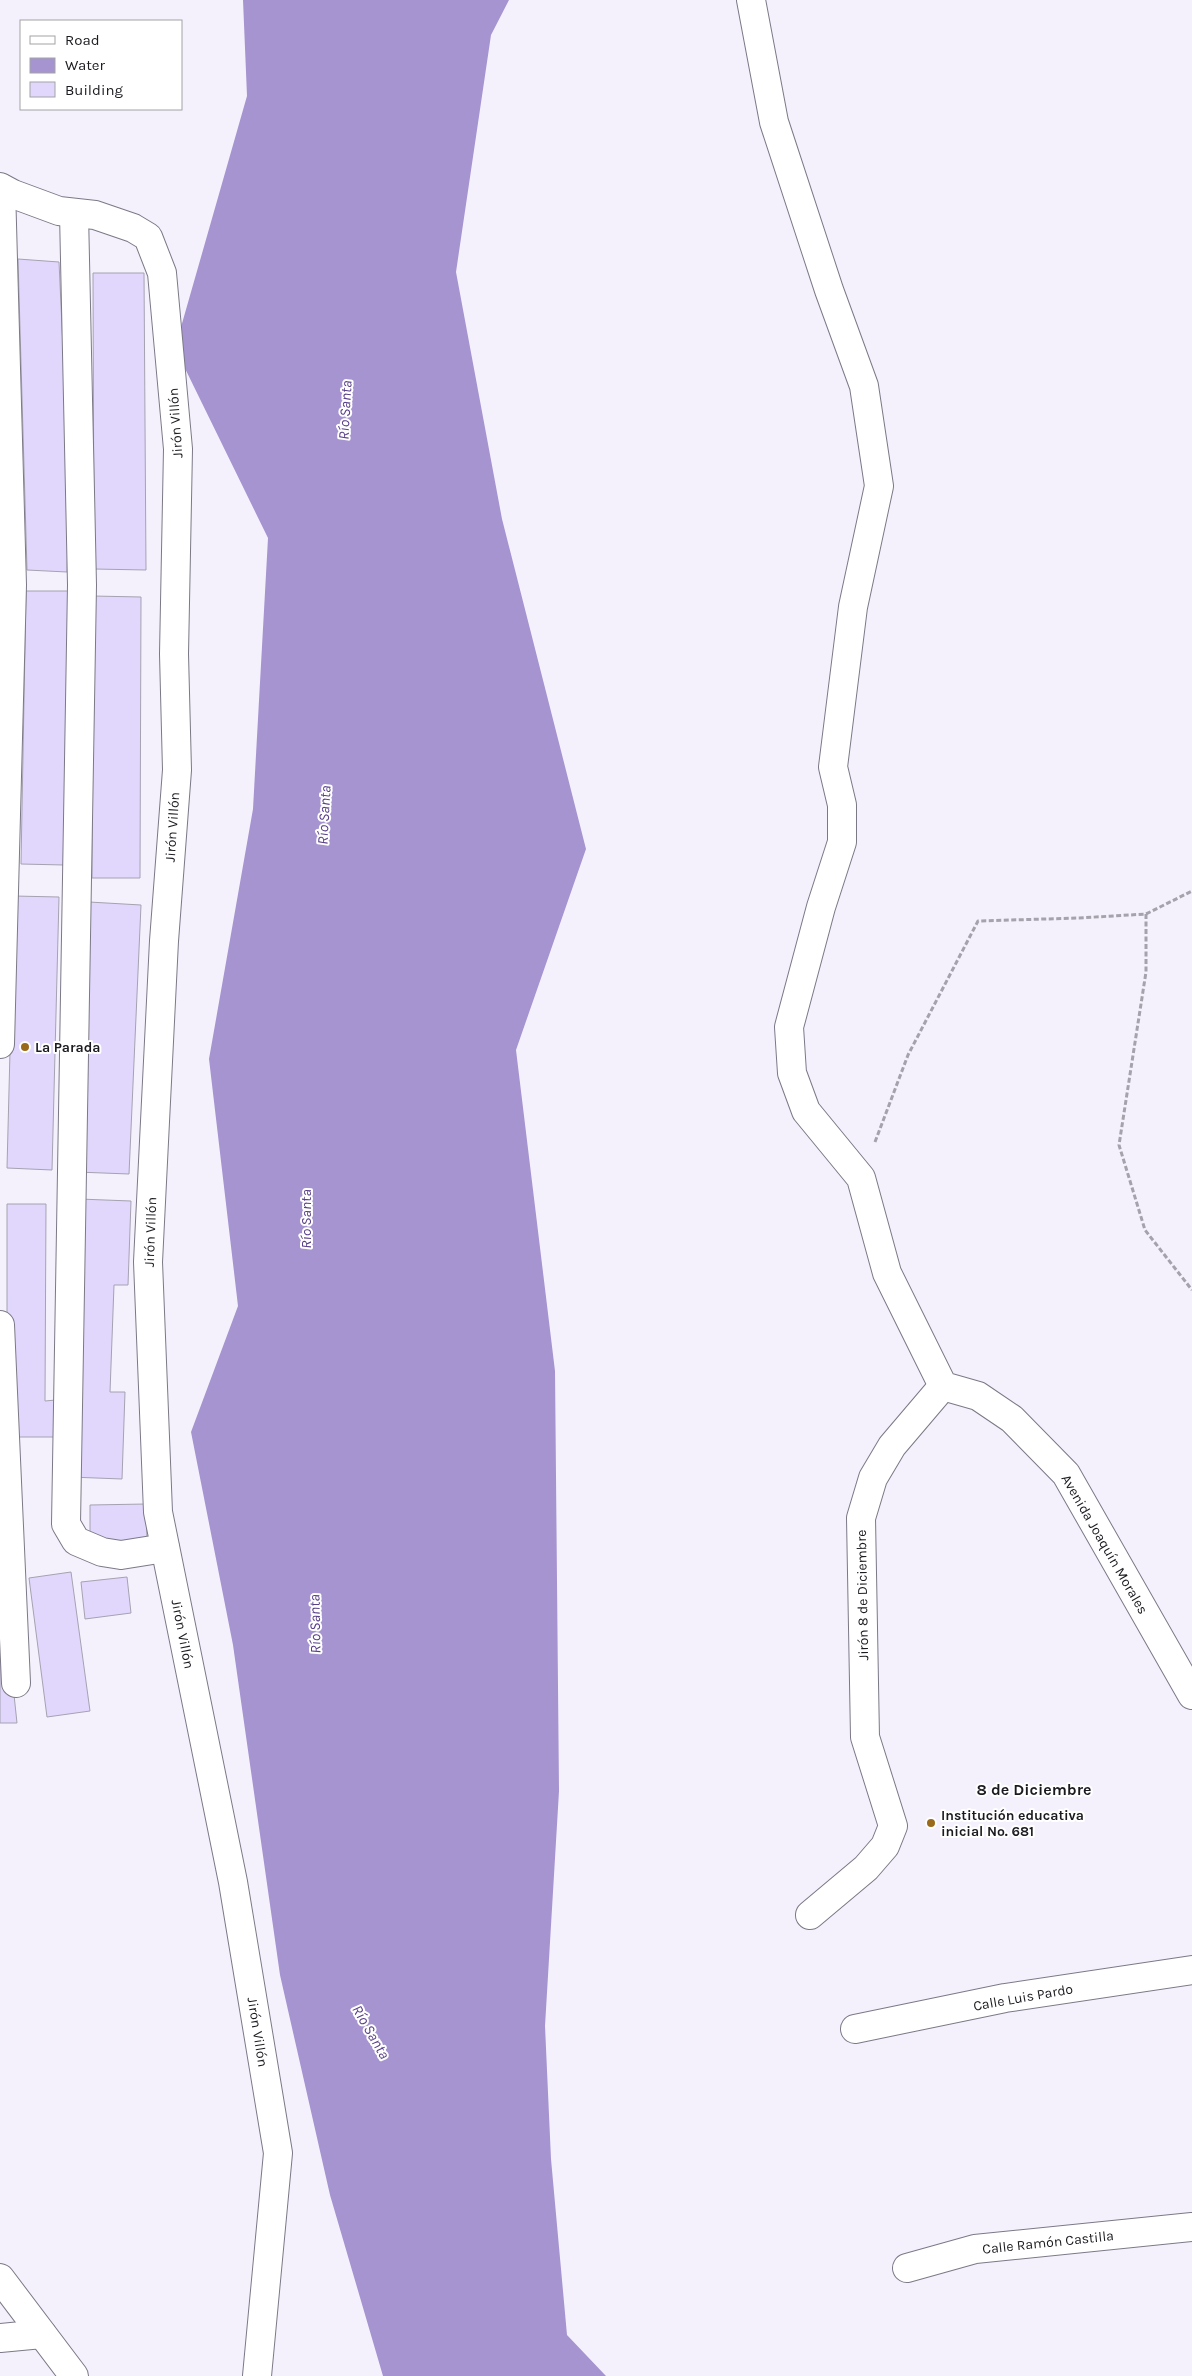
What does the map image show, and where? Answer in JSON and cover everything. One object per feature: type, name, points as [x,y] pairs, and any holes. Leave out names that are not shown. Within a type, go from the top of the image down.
[{"type":"main road","points":[[750,0],[774,122],[829,290],[864,386],[879,486],[853,607],[833,766],[842,805],[842,842],[821,907],[789,1027],[792,1074],[806,1111],[861,1178],[887,1273],[943,1386]]},
{"type":"main road","points":[[0,1044],[12,585],[1,187]]},
{"type":"main road","name":"Jirón Villón","points":[[1,187],[13,194],[60,211],[95,215],[133,228],[148,237],[162,273],[178,449],[174,654],[177,770],[164,941],[148,1262],[158,1512],[233,1882],[278,2153],[257,2376]]},
{"type":"main road","points":[[74,213],[82,585],[66,1524],[76,1541],[102,1552],[121,1555],[165,1548]]},
{"type":"main road","points":[[0,1325],[16,1683]]},
{"type":"main road","name":"Avenida Joaquín Morales","points":[[943,1386],[978,1396],[1012,1419],[1066,1474],[1192,1696]]},
{"type":"main road","name":"Jirón 8 de Diciembre","points":[[810,1915],[866,1868],[886,1846],[893,1826],[865,1737],[861,1518],[873,1478],[892,1446],[943,1386]]},
{"type":"main road","name":"Calle Luis Pardo","points":[[855,2029],[1005,1998],[1192,1970]]},
{"type":"main road","name":"Calle Ramón Castilla","points":[[907,2268],[975,2250],[1192,2228]]},
{"type":"main road","points":[[0,2278],[74,2376]]},
{"type":"main road","points":[[0,2338],[42,2334]]},
{"type":"path","points":[[861,1178],[908,1055],[978,921],[1146,914],[1192,891]]},
{"type":"path","points":[[1146,914],[1146,972],[1119,1145],[1145,1230],[1192,1290]]},
{"type":"water","name":"Río Santa","points":[[243,0],[509,0],[491,35],[456,272],[502,519],[586,849],[516,1050],[555,1371],[559,1791],[545,2026],[551,2159],[567,2335],[606,2376],[383,2376],[330,2195],[280,1975],[233,1645],[191,1432],[238,1306],[209,1059],[253,809],[268,538],[175,348],[247,96]]},
{"type":"building","points":[[18,259],[59,262],[64,370],[71,440],[67,572],[27,570]]},
{"type":"building","points":[[93,273],[144,273],[146,570],[94,569]]},
{"type":"building","points":[[26,591],[69,591],[64,865],[21,864]]},
{"type":"building","points":[[93,596],[141,597],[140,878],[92,878]]},
{"type":"building","points":[[14,896],[59,897],[52,1170],[7,1168]]},
{"type":"building","points":[[89,902],[141,905],[129,1174],[77,1172]]},
{"type":"building","points":[[79,1199],[131,1201],[128,1285],[114,1285],[110,1392],[125,1392],[122,1479],[70,1477]]},
{"type":"building","points":[[7,1204],[46,1204],[45,1401],[56,1400],[56,1437],[7,1437]]},
{"type":"building","points":[[146,1504],[147,1541],[101,1542],[90,1536],[90,1505]]},
{"type":"building","points":[[0,1563],[17,1723],[0,1723]]},
{"type":"building","points":[[71,1572],[90,1711],[47,1717],[29,1578]]},
{"type":"building","points":[[127,1577],[131,1613],[85,1619],[81,1582]]},
{"type":"place","name":"La Parada","points":[[25,1047]]},
{"type":"place","name":"Institución educativa inicial No. 681","points":[[931,1823]]},
{"type":"district","name":"8 de Diciembre","points":[[1034,1789]]}]
